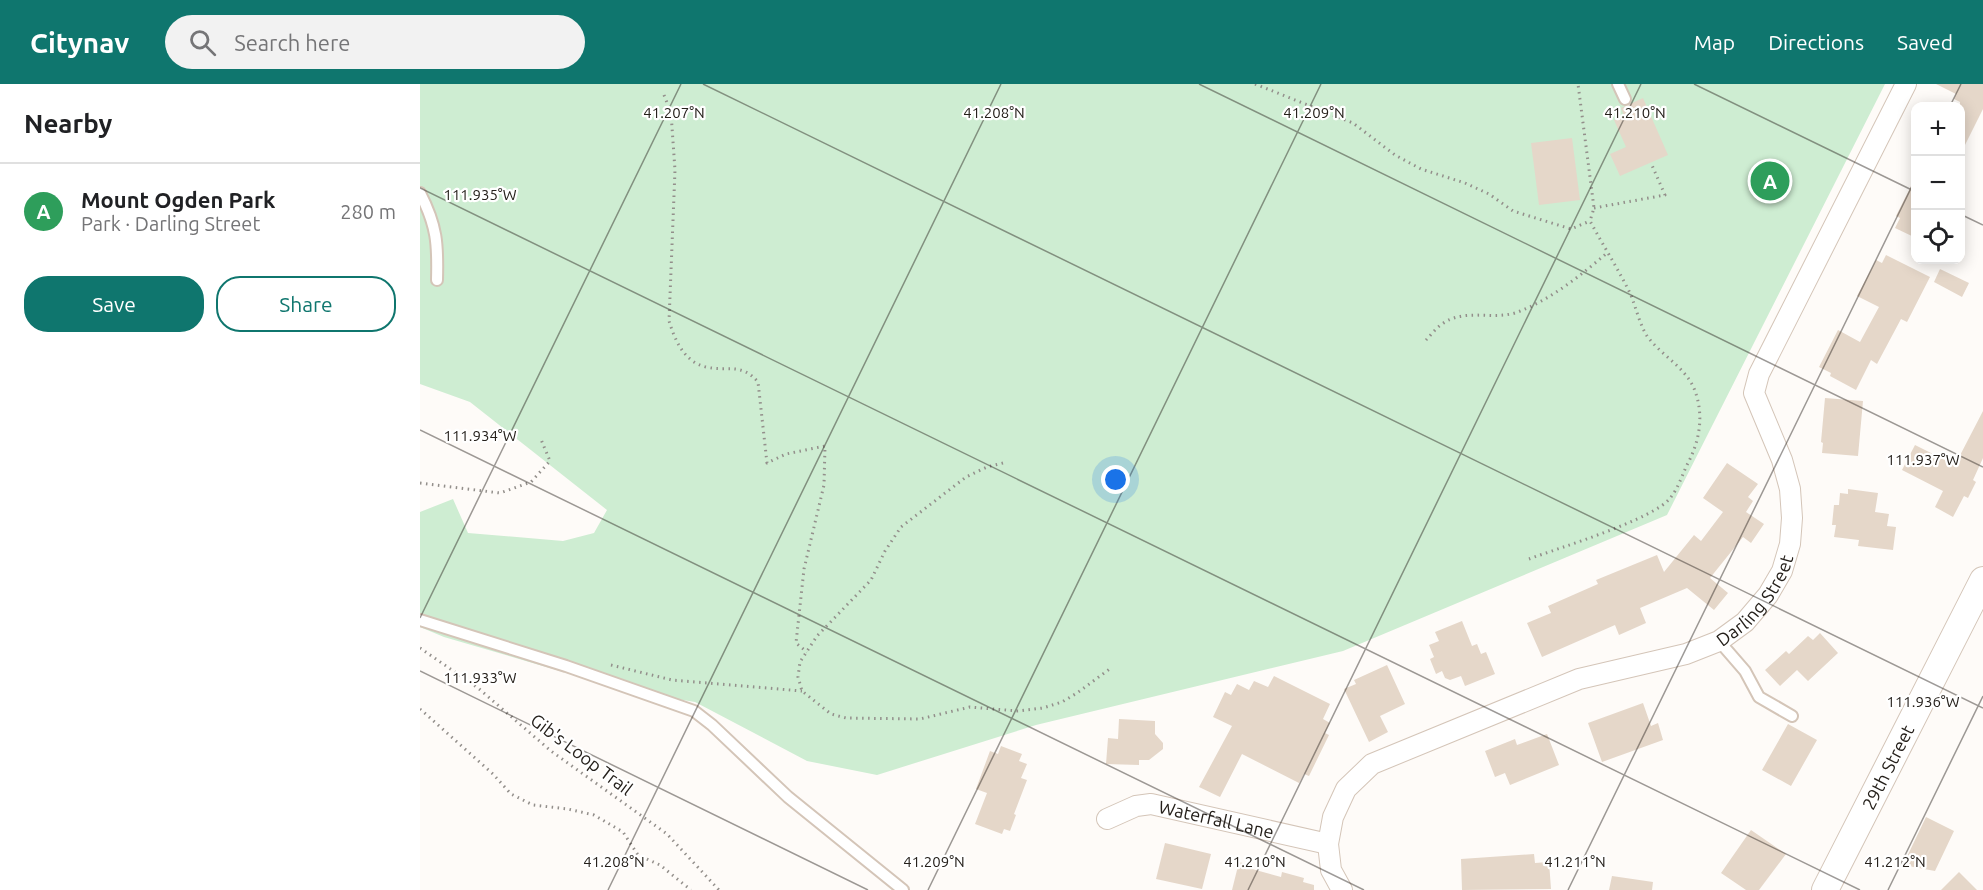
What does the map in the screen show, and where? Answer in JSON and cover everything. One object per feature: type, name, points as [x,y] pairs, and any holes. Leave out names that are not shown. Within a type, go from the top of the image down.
[{"type":"street","name":"Darling Street","points":[[1342,890],[1331,870],[1328,844],[1333,817],[1346,789],[1372,764],[1579,679],[1686,654],[1719,641],[1745,622],[1768,595],[1782,571],[1790,544],[1792,518],[1790,489],[1782,460],[1754,393],[1759,374],[1906,84]]},
{"type":"street","name":"29th Street","points":[[1825,890],[1983,580]]},
{"type":"street","name":"Waterfall Lane","points":[[1107,819],[1136,806],[1151,804],[1328,844]]},
{"type":"lane","points":[[1618,84],[1625,99]]},
{"type":"lane","points":[[420,193],[432,216],[438,245],[437,280]]},
{"type":"lane","points":[[420,620],[566,666],[694,711],[712,725],[788,797],[903,890]]},
{"type":"lane","points":[[1719,641],[1745,671],[1759,697],[1792,716]]},
{"type":"path","points":[[1255,84],[1353,123],[1395,155],[1421,170],[1465,183],[1489,194],[1514,211],[1571,229],[1590,221]]},
{"type":"path","points":[[1529,558],[1603,533],[1656,510],[1670,499],[1695,449],[1701,406],[1691,384],[1677,365],[1654,344],[1646,333],[1630,295],[1590,221],[1593,208],[1578,84]]},
{"type":"path","points":[[664,95],[671,113],[675,170],[669,321],[676,342],[696,363],[705,367],[745,371],[758,382],[767,463],[786,454],[825,446],[824,484],[804,569],[796,643],[807,652]]},
{"type":"path","points":[[1593,208],[1665,195],[1651,163]]},
{"type":"path","points":[[1426,340],[1443,323],[1452,319],[1471,315],[1511,314],[1530,307],[1580,276],[1607,253]]},
{"type":"path","points":[[420,483],[500,493],[531,482],[550,461],[540,437]]},
{"type":"path","points":[[802,691],[798,677],[801,662],[807,652],[817,636],[871,580],[885,551],[902,527],[966,477],[987,467],[1003,463]]},
{"type":"path","name":"Gib's Loop Trail","points":[[420,648],[478,688],[551,751],[666,834],[719,890]]},
{"type":"path","points":[[604,663],[672,680],[802,691],[831,714],[846,718],[920,719],[970,707],[1018,711],[1043,708],[1062,702],[1111,668]]},
{"type":"path","points":[[420,709],[493,774],[511,794],[533,805],[594,815],[623,832],[638,855],[660,865],[691,890]]},
{"type":"green space","points":[[420,84],[1885,84],[1667,515],[1343,651],[1036,725],[877,775],[807,761],[695,702],[628,691],[444,637],[420,627],[420,512],[453,499],[468,533],[563,541],[594,533],[607,510],[470,402],[420,384]]},
{"type":"building","points":[[1936,84],[1983,84],[1983,109],[1965,145],[1965,102],[1954,99],[1956,94]]},
{"type":"building","points":[[1643,98],[1668,155],[1620,176],[1610,154],[1626,147],[1614,120],[1624,116],[1621,108]]},
{"type":"building","points":[[1572,138],[1580,200],[1539,205],[1531,143]]},
{"type":"building","points":[[1911,186],[1911,236],[1895,228],[1900,218],[1896,216]]},
{"type":"building","points":[[1886,255],[1930,277],[1907,322],[1901,319],[1877,364],[1871,360],[1856,390],[1830,376],[1831,373],[1819,367],[1838,330],[1860,342],[1879,307],[1857,296],[1876,260],[1882,263]]},
{"type":"building","points":[[1940,269],[1969,283],[1962,297],[1934,282]]},
{"type":"building","points":[[1825,398],[1863,401],[1858,456],[1822,453]]},
{"type":"building","points":[[1983,411],[1983,458],[1973,480],[1976,482],[1968,498],[1964,496],[1953,517],[1935,507],[1943,491],[1902,470],[1915,445],[1955,465]]},
{"type":"building","points":[[1727,463],[1758,484],[1748,497],[1753,501],[1746,512],[1764,524],[1751,543],[1743,537],[1710,578],[1728,593],[1714,610],[1687,588],[1640,608],[1646,623],[1619,635],[1615,625],[1542,657],[1527,623],[1551,613],[1548,606],[1598,584],[1596,580],[1657,555],[1664,572],[1694,535],[1701,541],[1723,512],[1703,498]]},
{"type":"building","points":[[1848,489],[1878,493],[1875,512],[1889,514],[1887,526],[1896,527],[1893,550],[1858,546],[1859,540],[1834,537],[1836,525],[1832,525],[1834,505],[1839,505],[1840,493],[1848,494]]},
{"type":"building","points":[[1462,621],[1472,646],[1477,644],[1481,654],[1486,652],[1495,674],[1465,686],[1461,676],[1450,680],[1445,678],[1442,671],[1436,674],[1430,659],[1434,657],[1429,645],[1439,641],[1435,632]]},
{"type":"building","points":[[1820,633],[1838,653],[1808,681],[1797,670],[1780,686],[1765,670],[1786,651],[1789,654],[1808,636],[1813,640]]},
{"type":"building","points":[[1387,665],[1405,704],[1380,716],[1388,732],[1369,742],[1344,689],[1356,684],[1354,680]]},
{"type":"building","points":[[1274,676],[1330,704],[1323,719],[1330,723],[1325,733],[1329,735],[1309,776],[1304,774],[1299,783],[1242,754],[1220,797],[1199,787],[1232,726],[1213,717],[1225,692],[1231,695],[1237,684],[1249,690],[1254,681],[1268,687]]},
{"type":"building","points":[[1643,703],[1651,726],[1658,723],[1663,740],[1602,762],[1588,723]]},
{"type":"building","points":[[1119,719],[1155,721],[1155,734],[1163,743],[1163,749],[1149,760],[1139,760],[1139,765],[1106,764],[1108,738],[1118,739]]},
{"type":"building","points":[[1788,724],[1817,740],[1791,786],[1762,770]]},
{"type":"building","points":[[1547,734],[1559,765],[1510,785],[1505,773],[1495,777],[1485,751],[1515,739],[1517,745]]},
{"type":"building","points":[[1001,746],[1022,754],[1019,761],[1027,764],[1021,778],[1027,780],[1014,814],[1016,815],[1010,831],[1004,829],[1002,834],[975,824],[987,793],[976,789],[990,751],[998,754]]},
{"type":"building","points":[[1926,817],[1954,831],[1935,871],[1903,865]]},
{"type":"building","points":[[1751,830],[1786,854],[1759,890],[1746,890],[1721,873]]},
{"type":"building","points":[[1165,843],[1211,854],[1202,889],[1156,879]]},
{"type":"building","points":[[1534,854],[1535,863],[1549,862],[1551,889],[1462,890],[1461,859]]},
{"type":"building","points":[[1239,862],[1253,866],[1252,869],[1281,877],[1282,872],[1304,878],[1303,882],[1314,885],[1314,890],[1232,890]]},
{"type":"building","points":[[1959,872],[1977,890],[1941,890]]},
{"type":"building","points":[[1612,876],[1653,882],[1652,890],[1609,890]]},
{"type":"place","name":"Mount Ogden Park","points":[[1770,181]]}]
